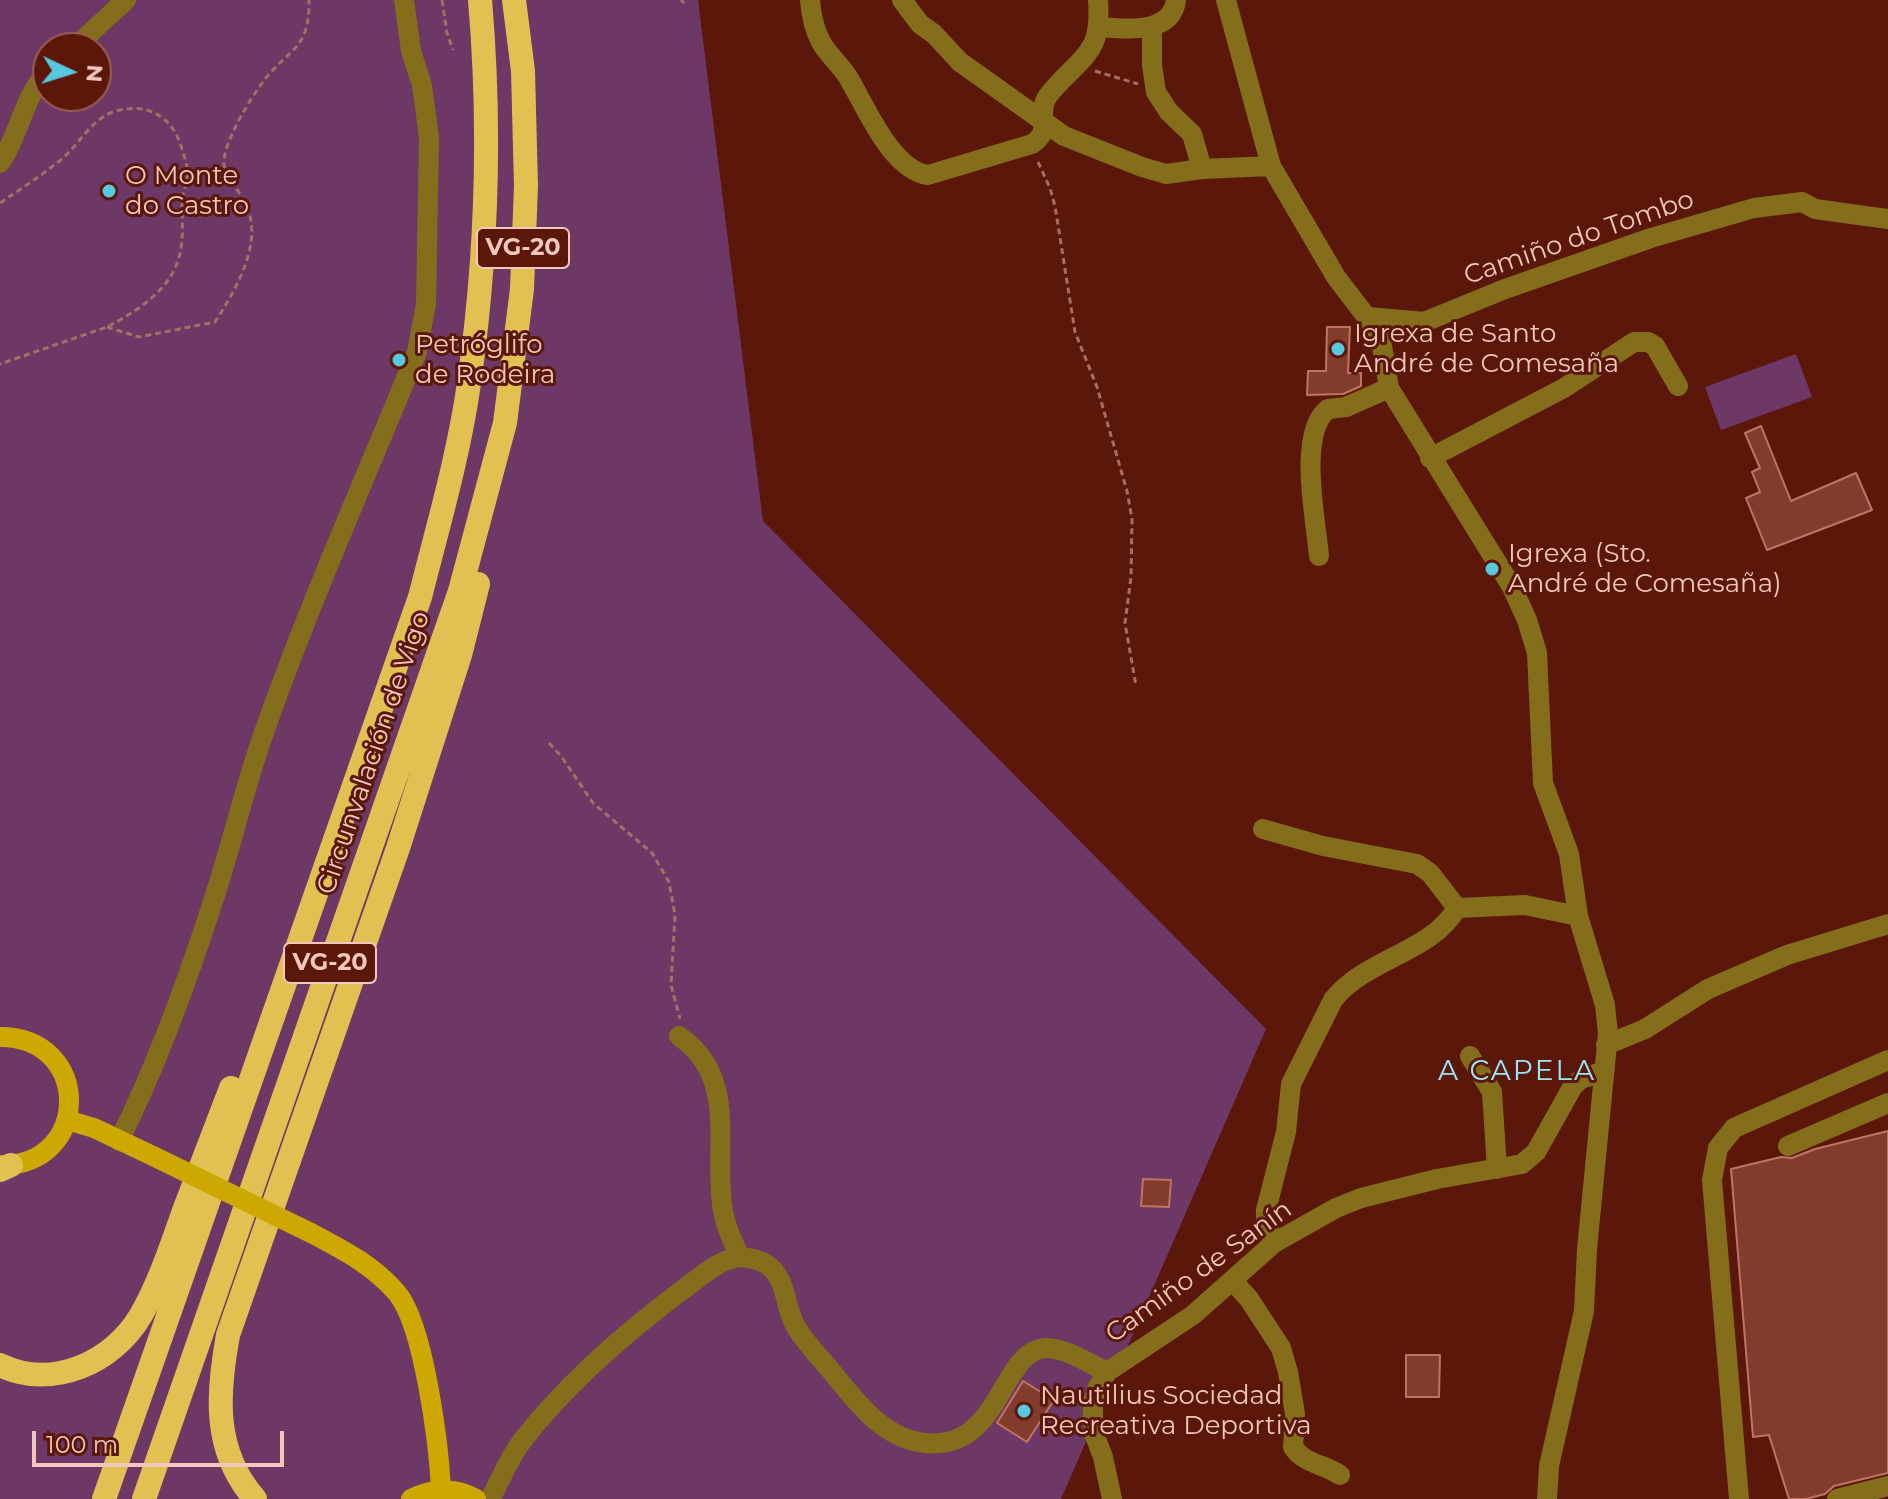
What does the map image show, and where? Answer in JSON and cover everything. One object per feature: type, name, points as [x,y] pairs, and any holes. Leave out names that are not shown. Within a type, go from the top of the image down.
[{"type":"highway","name":"Circunvalación de Vigo","points":[[104,1499],[420,597],[450,480],[469,385],[484,245],[487,80],[480,0]]},
{"type":"highway","name":"Circunvalación de Vigo","points":[[144,1499],[460,591],[505,423],[522,289],[526,186],[523,71],[514,0]]},
{"type":"highway","points":[[255,1499],[241,1483],[223,1441],[220,1395],[228,1335],[398,848],[460,655],[502,486],[505,423]]},
{"type":"highway","points":[[0,1365],[25,1373],[52,1375],[69,1372],[101,1357],[120,1341],[140,1316],[163,1267],[247,1043],[280,995]]},
{"type":"main road","points":[[0,1037],[25,1039],[56,1060],[70,1095],[67,1120],[61,1134],[40,1156],[4,1167]]},
{"type":"main road","points":[[67,1120],[94,1128],[311,1233],[348,1252],[376,1272],[399,1295],[411,1319],[424,1367],[441,1490]]},
{"type":"main road","points":[[411,1499],[422,1493],[441,1490],[457,1491],[476,1499]]},
{"type":"street","points":[[91,32],[126,0]]},
{"type":"street","points":[[119,1141],[166,1035],[216,893],[261,743],[296,645],[417,352],[426,304],[429,138],[422,85],[411,51],[404,0]]},
{"type":"street","points":[[810,0],[822,44],[848,77],[866,113],[912,170],[920,174],[937,174],[1032,144],[1042,136],[1046,100],[1094,45],[1100,27],[1098,0]]},
{"type":"street","points":[[902,0],[920,24],[960,62],[1064,136],[1166,174],[1271,166]]},
{"type":"street","points":[[1100,27],[1136,30],[1152,27],[1173,11],[1176,0]]},
{"type":"street","points":[[1226,0],[1271,166],[1336,277],[1369,317],[1381,340],[1389,388],[1512,587],[1533,636],[1540,674],[1543,783],[1569,854],[1578,916],[1605,1005],[1606,1045],[1584,1311],[1549,1466],[1547,1499]]},
{"type":"street","points":[[1152,27],[1156,92],[1169,112],[1192,134],[1202,169]]},
{"type":"street","points":[[0,163],[10,148],[32,93]]},
{"type":"street","name":"Camiño do Tombo","points":[[1369,317],[1424,322],[1505,289],[1651,238],[1754,208],[1794,202],[1815,209],[1888,219]]},
{"type":"street","points":[[1430,458],[1564,388],[1634,342],[1648,342],[1655,346],[1678,386]]},
{"type":"street","points":[[1319,556],[1310,456],[1316,424],[1328,409],[1346,407],[1389,388]]},
{"type":"street","points":[[1263,829],[1323,846],[1417,864],[1430,873],[1457,908]]},
{"type":"street","points":[[1457,908],[1525,905],[1578,916]]},
{"type":"street","points":[[1274,1243],[1266,1222],[1266,1210],[1286,1132],[1291,1084],[1333,1000],[1342,988],[1381,961],[1407,950],[1444,925],[1457,908]]},
{"type":"street","points":[[1606,1045],[1645,1029],[1708,989],[1787,955],[1888,924]]},
{"type":"street","points":[[490,1499],[517,1448],[574,1383],[659,1308],[719,1264],[740,1257],[727,1227],[722,1205],[721,1103],[717,1086],[696,1050],[679,1036]]},
{"type":"street","points":[[1470,1056],[1492,1092],[1497,1169]]},
{"type":"street","points":[[1739,1499],[1712,1180],[1718,1148],[1734,1128],[1888,1060]]},
{"type":"street","name":"Camiño de Sanín","points":[[1112,1499],[1093,1419],[1097,1389],[1107,1372],[1193,1315],[1274,1243],[1347,1203],[1437,1179],[1515,1166],[1530,1159],[1573,1086],[1581,1079],[1604,1071]]},
{"type":"street","points":[[1788,1146],[1888,1103]]},
{"type":"street","name":"Camiño de Sanín","points":[[740,1257],[757,1260],[773,1270],[780,1280],[800,1334],[863,1410],[881,1425],[908,1439],[939,1443],[969,1433],[981,1423],[998,1400],[1019,1364],[1029,1354],[1045,1348],[1107,1372]]},
{"type":"street","points":[[1233,1281],[1249,1299],[1281,1348],[1295,1414],[1293,1447],[1305,1460],[1329,1467],[1340,1475]]},
{"type":"street","points":[[1837,1499],[1888,1486]]},
{"type":"path","points":[[107,327],[139,337],[215,322],[246,264],[251,236],[245,200],[225,169],[224,158],[262,83],[293,54],[302,38],[307,25],[309,0]]},
{"type":"path","points":[[442,0],[453,50]]},
{"type":"path","points":[[1075,67],[1133,81],[1156,92]]},
{"type":"path","points":[[0,203],[68,154],[81,136],[109,114],[142,108],[164,117],[181,142],[187,164],[181,252],[175,270],[164,286],[124,318],[107,327],[0,364]]},
{"type":"path","points":[[1032,144],[1055,206],[1075,332],[1097,387],[1127,491],[1132,539],[1125,623],[1136,686]]},
{"type":"path","points":[[549,743],[593,803],[652,853],[669,882],[675,915],[671,985],[680,1020],[679,1036]]},
{"type":"shaded area","points":[[0,0],[698,0],[763,521],[1266,1029],[1061,1499],[0,1499]]},
{"type":"shaded area","points":[[1796,354],[1812,397],[1721,430],[1705,387]]},
{"type":"building","name":"Igrexa de Santo André de Comesaña","points":[[1327,327],[1350,327],[1348,373],[1361,373],[1361,386],[1343,394],[1307,395],[1308,371],[1326,371]]},
{"type":"building","points":[[1761,426],[1791,501],[1856,473],[1872,510],[1767,550],[1746,498],[1760,492],[1752,472],[1760,468],[1745,433]]},
{"type":"building","points":[[1888,1131],[1888,1473],[1834,1486],[1825,1494],[1806,1499],[1789,1499],[1769,1435],[1753,1437],[1731,1169],[1781,1157],[1792,1158],[1815,1149]]},
{"type":"building","points":[[1143,1179],[1171,1180],[1169,1207],[1141,1206]]},
{"type":"building","points":[[1406,1355],[1440,1355],[1439,1397],[1406,1397]]},
{"type":"building","name":"Nautilius Sociedad Recreativa Deportiva","points":[[1023,1381],[1054,1400],[1027,1442],[997,1423]]},
{"type":"place","name":"O Monte do Castro","points":[[109,191]]},
{"type":"place","name":"Igrexa de Santo André de Comesaña","points":[[1338,349]]},
{"type":"place","name":"Petróglifo de Rodeira","points":[[399,360]]},
{"type":"place","name":"Igrexa (Sto. André de Comesaña)","points":[[1492,569]]},
{"type":"place","name":"Nautilius Sociedad Recreativa Deportiva","points":[[1024,1411]]},
{"type":"district","name":"A CAPELA","points":[[1517,1072]]}]
